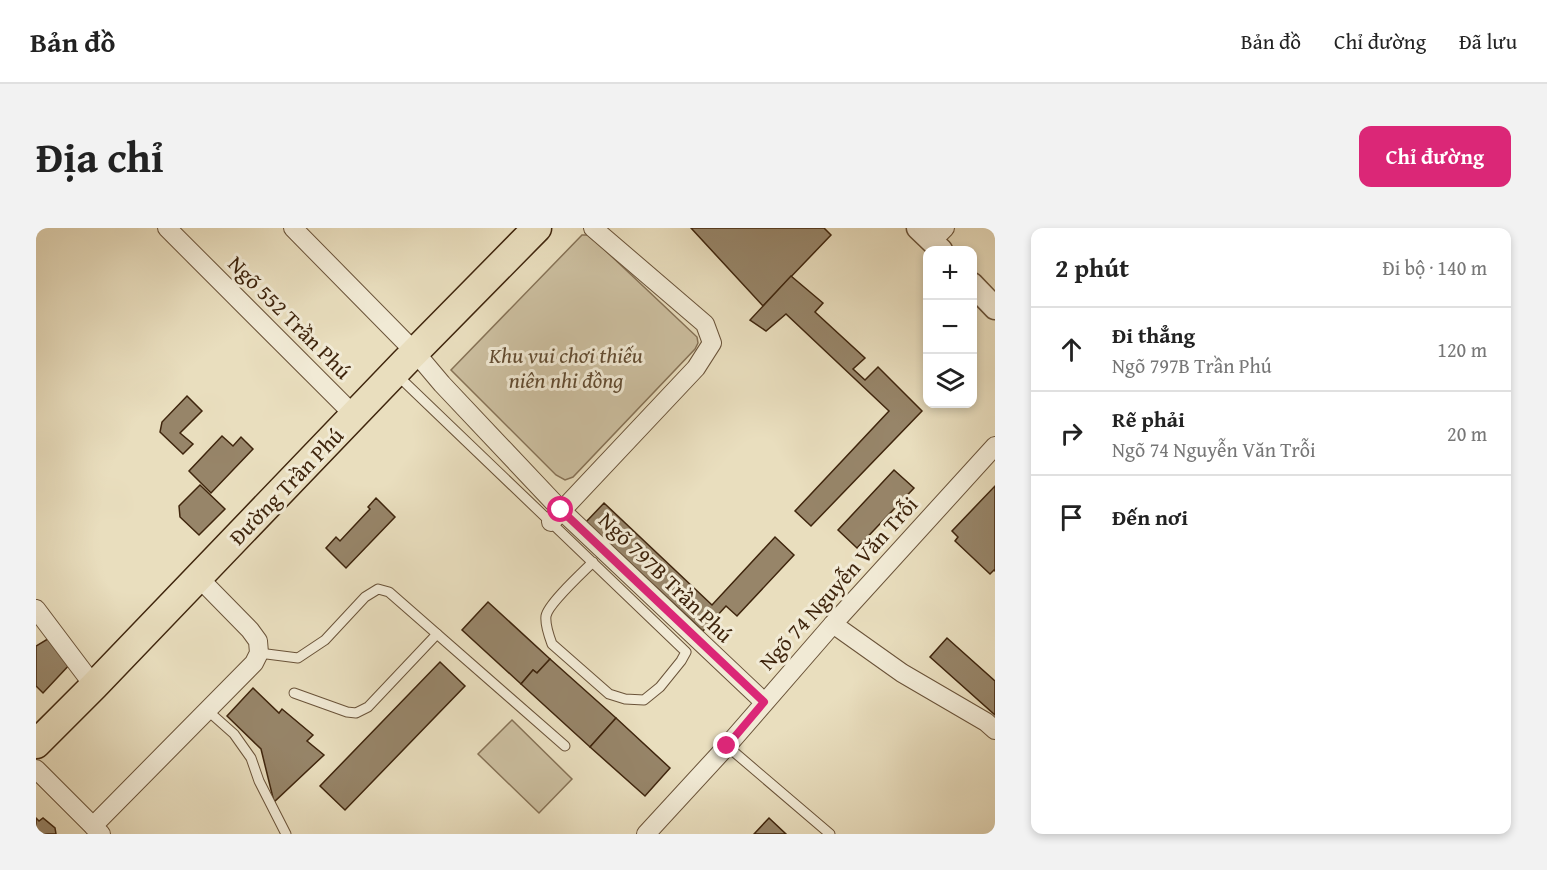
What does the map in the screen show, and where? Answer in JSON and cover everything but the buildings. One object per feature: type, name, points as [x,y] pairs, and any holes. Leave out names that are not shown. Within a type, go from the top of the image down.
[{"type":"main road","name":"Đường Trần Phú","points":[[36,744],[537,228]]},
{"type":"street","name":"Ngõ 552 Trần Phú","points":[[167,228],[354,415]]},
{"type":"street","name":"Ngõ 797B Trần Phú","points":[[293,228],[415,352],[556,516],[764,702]]},
{"type":"street","points":[[556,516],[696,368],[712,343],[705,324],[593,228]]},
{"type":"street","points":[[977,289],[995,308]]},
{"type":"street","name":"Ngõ 74 Nguyễn Văn Trỗi","points":[[646,834],[727,746],[832,624],[995,446]]},
{"type":"street","points":[[36,769],[97,830],[207,710],[254,663],[259,653],[258,641],[198,577]]},
{"type":"street","points":[[36,609],[94,686]]},
{"type":"street","points":[[832,624],[902,673],[986,722],[995,730]]},
{"type":"lane","points":[[395,372],[556,516],[593,562],[686,652],[660,687],[644,700],[626,699],[609,694],[552,644],[546,615],[551,605],[593,562]]},
{"type":"lane","points":[[259,653],[298,658],[325,639],[366,597],[378,589],[389,592],[565,746]]},
{"type":"lane","points":[[294,693],[347,712],[356,713],[368,707],[437,634]]},
{"type":"lane","points":[[207,710],[234,734],[251,758],[259,781],[286,834]]},
{"type":"lane","points":[[727,746],[830,834]]},
{"type":"green space","name":"Khu vui chơi thiếu niên nhi đồng","points":[[582,235],[589,235],[697,337],[698,343],[695,349],[573,477],[565,480],[556,475],[451,370]]},
{"type":"green space","points":[[512,720],[572,779],[539,813],[478,754]]},
{"type":"route","points":[[561,510],[764,702],[727,746]]}]
